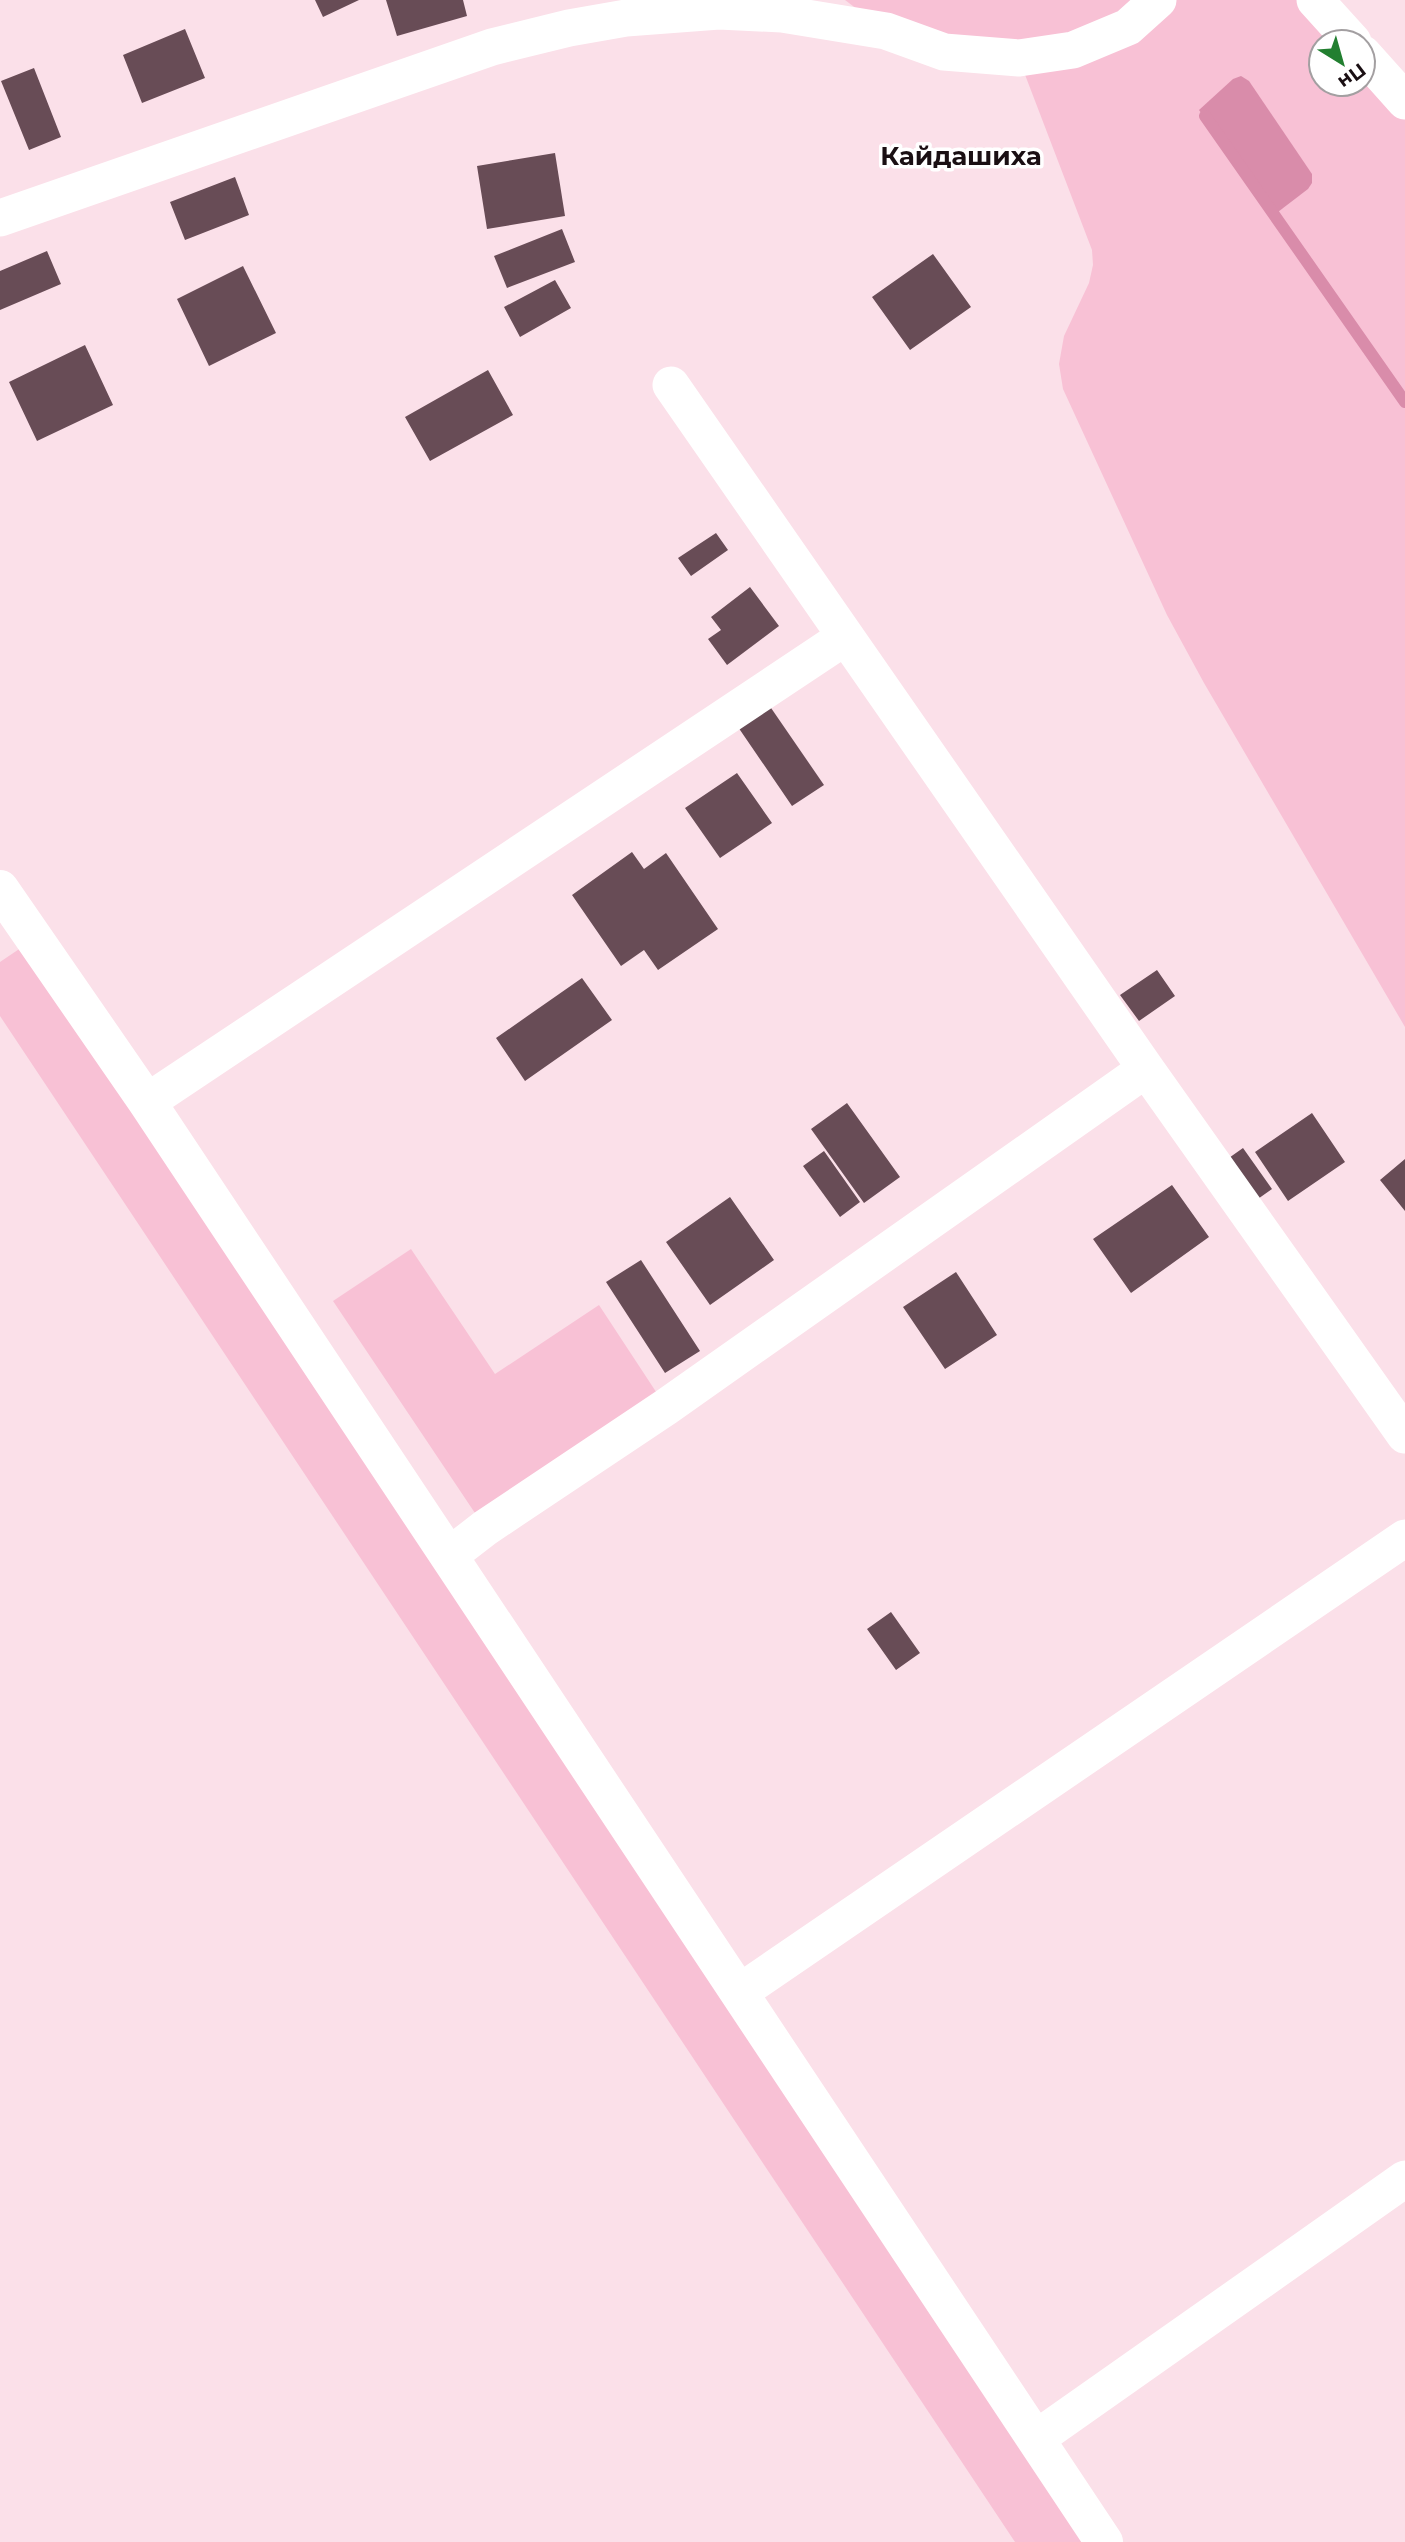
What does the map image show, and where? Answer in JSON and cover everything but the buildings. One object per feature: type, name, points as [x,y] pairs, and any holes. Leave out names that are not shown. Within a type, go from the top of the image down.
[{"type":"main road","points":[[0,889],[147,1102],[450,1555],[1104,2542]]},
{"type":"street","points":[[845,0],[886,31]]},
{"type":"street","points":[[0,218],[492,47],[569,28],[626,18],[719,11],[782,14],[886,31],[944,52],[1019,58],[1073,50],[1128,27],[1158,0]]},
{"type":"street","points":[[1315,0],[1340,28]]},
{"type":"street","points":[[1377,70],[1405,101]]},
{"type":"street","points":[[671,385],[1146,1069],[1405,1435]]},
{"type":"street","points":[[147,1102],[845,637]]},
{"type":"street","points":[[450,1555],[485,1528],[666,1407],[1146,1069]]},
{"type":"street","points":[[740,1992],[1405,1538]]},
{"type":"street","points":[[1037,2438],[1405,2179]]},
{"type":"shaded area","points":[[845,0],[1317,0],[1343,28],[1307,28],[1307,98],[1377,98],[1377,65],[1405,96],[1405,1027],[1167,615],[1063,389],[1059,364],[1064,336],[1089,283],[1093,265],[1092,250],[1019,59],[886,31]]},
{"type":"shaded area","points":[[1241,76],[1249,81],[1312,174],[1312,183],[1308,189],[1274,215],[1199,110],[1233,79]]},
{"type":"shaded area","points":[[34,939],[1104,2542],[1015,2542],[0,1016],[0,962]]},
{"type":"shaded area","points":[[411,1249],[495,1374],[599,1305],[666,1407],[485,1528],[333,1301]]},
{"type":"waterway","points":[[1205,116],[1405,402]]},
{"type":"district","name":"Кайдашиха","points":[[961,156]]}]
